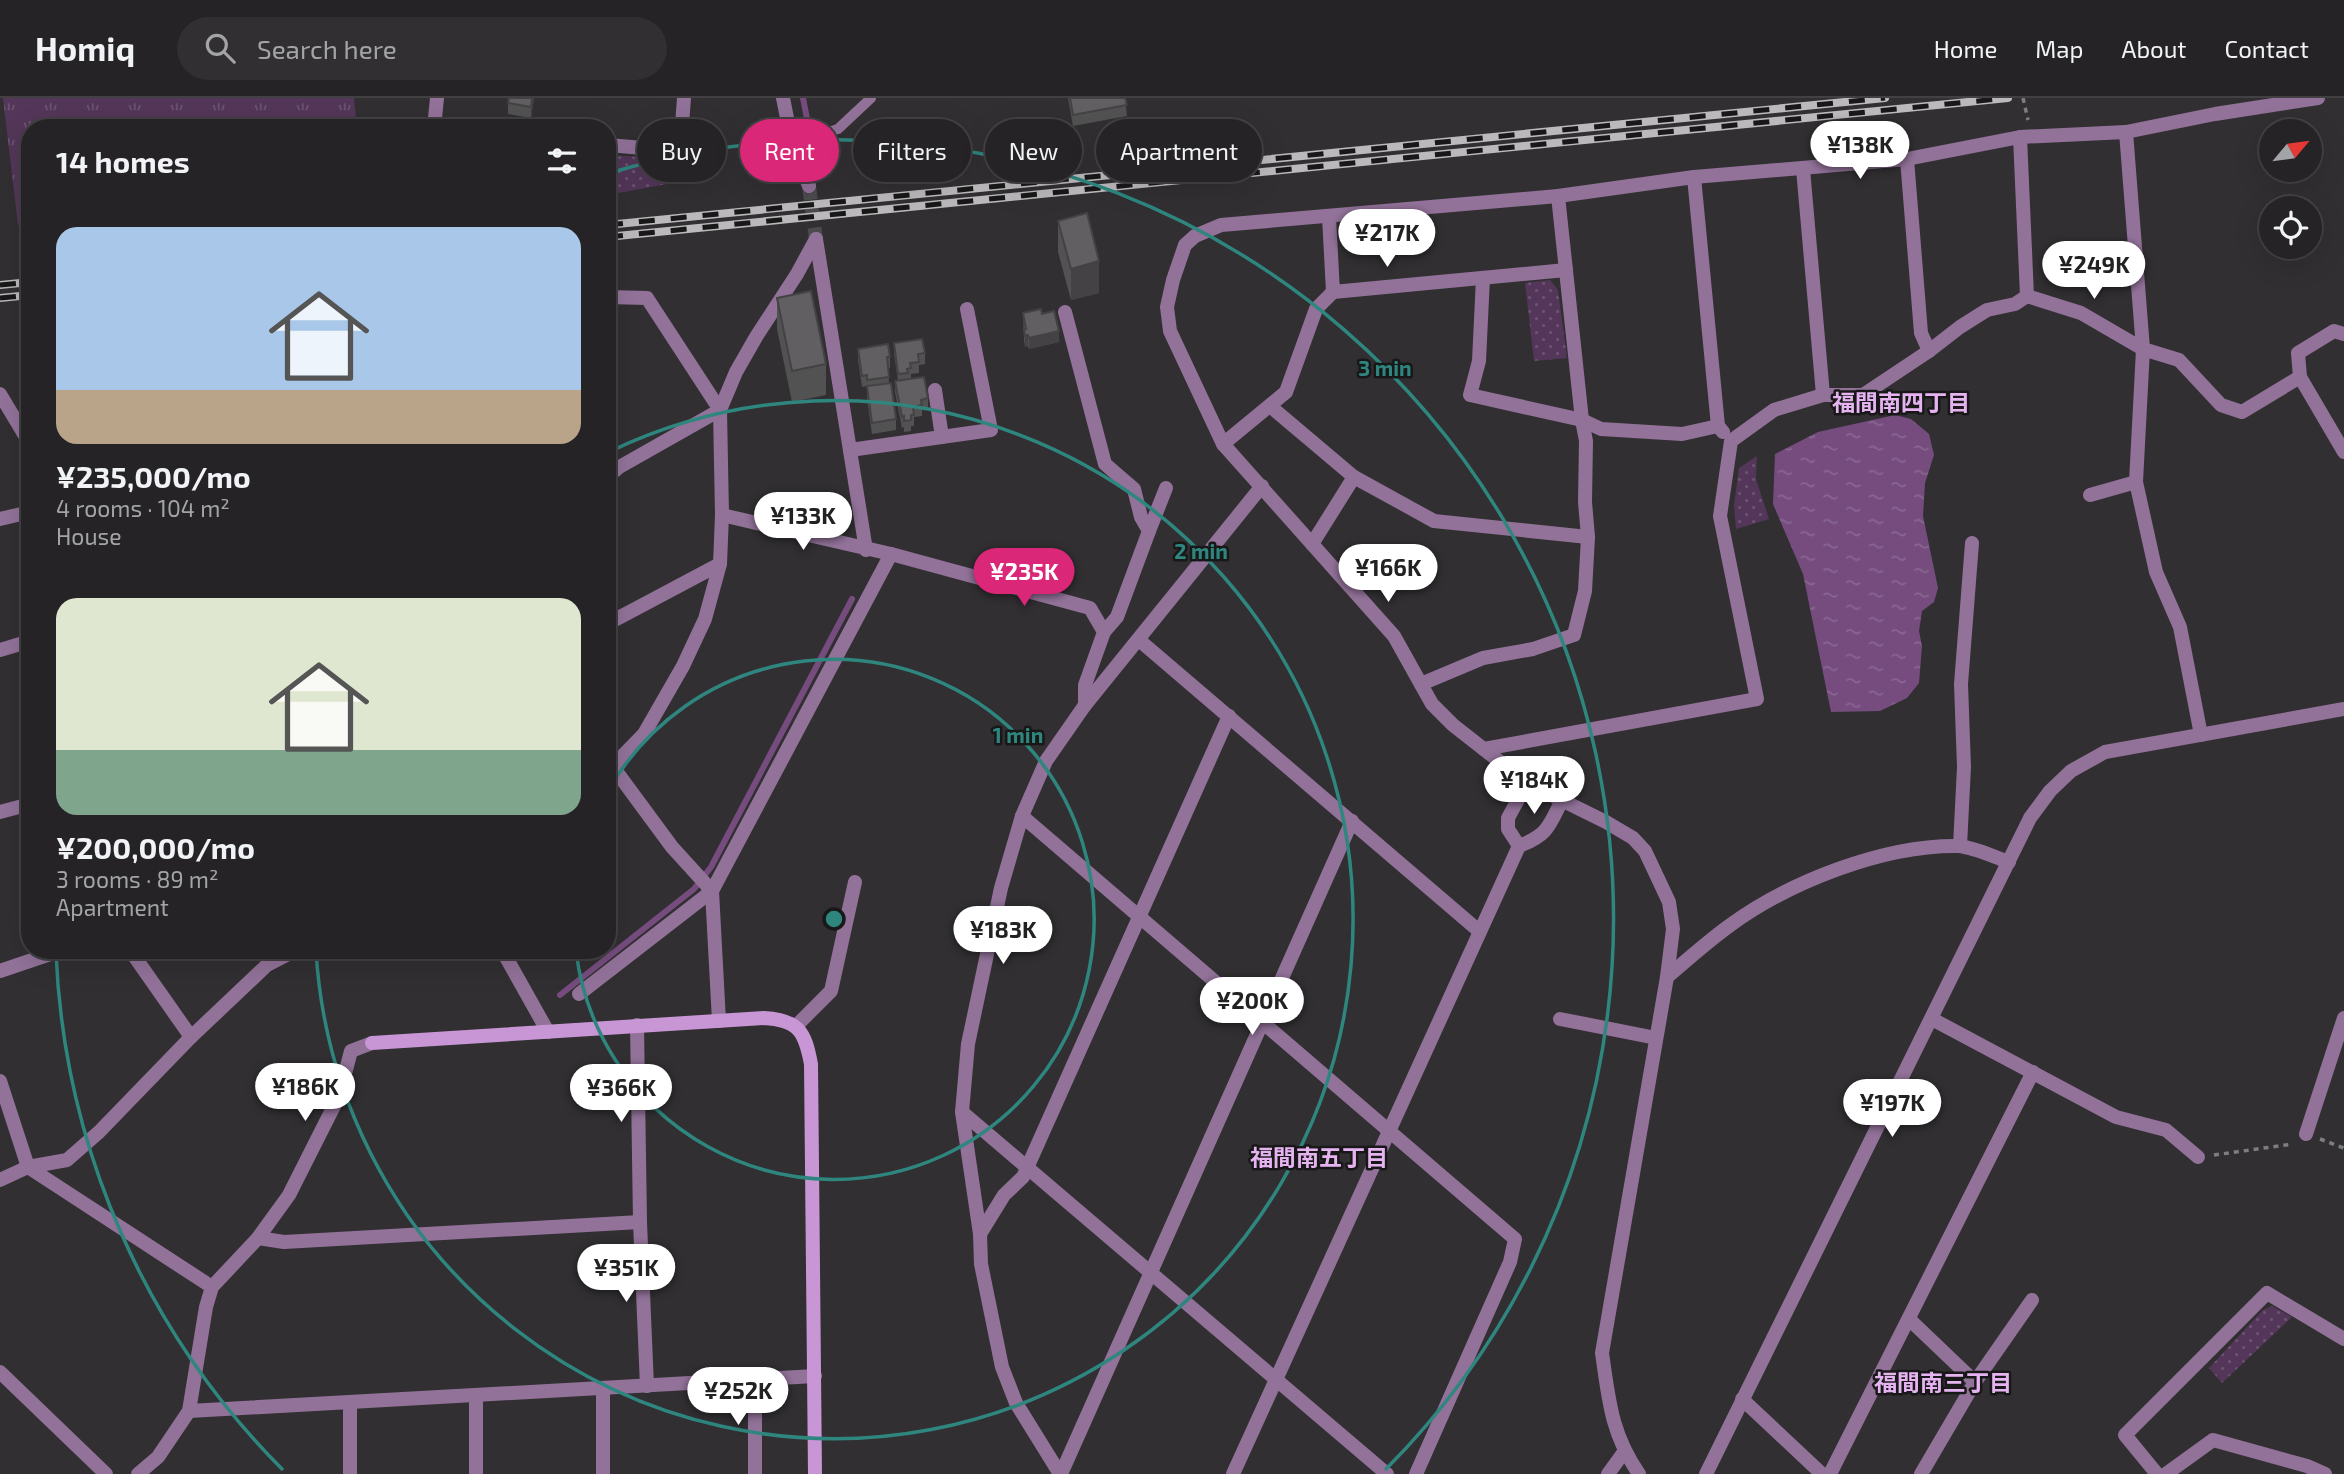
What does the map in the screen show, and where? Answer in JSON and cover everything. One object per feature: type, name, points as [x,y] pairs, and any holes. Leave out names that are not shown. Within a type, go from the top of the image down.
[{"type":"street","points":[[436,119],[437,98]]},
{"type":"street","points":[[616,146],[680,150],[684,98]]},
{"type":"street","points":[[783,98],[787,119]]},
{"type":"street","points":[[1639,1474],[1624,1452],[1610,1413],[1602,1353],[1667,977],[1673,929],[1669,902],[1645,851],[1633,838],[1527,783],[1432,704],[1394,636],[1223,444],[1170,331],[1167,307],[1185,245],[1195,236],[1221,225],[1558,196],[1694,177],[1907,159],[2020,137],[2126,132],[2215,114],[2318,98]]},
{"type":"street","points":[[2126,132],[2143,349],[2136,482],[2156,572],[2180,627],[2201,735]]},
{"type":"street","points":[[2020,137],[2026,296]]},
{"type":"street","points":[[1907,159],[1921,333],[1929,351]]},
{"type":"street","points":[[1803,169],[1823,395]]},
{"type":"street","points":[[1694,177],[1718,426],[1731,441]]},
{"type":"street","points":[[807,182],[809,186]]},
{"type":"street","points":[[1421,684],[1483,658],[1533,649],[1574,635],[1585,591],[1588,537],[1585,502],[1586,441],[1558,196]]},
{"type":"street","points":[[1329,217],[1333,292]]},
{"type":"street","points":[[616,764],[644,734],[683,666],[705,619],[720,564],[720,410],[755,337],[797,274],[816,239],[866,550]]},
{"type":"street","points":[[1223,444],[1286,392],[1316,309],[1333,292],[1566,270]]},
{"type":"street","points":[[1483,278],[1479,361],[1470,395],[1582,420],[1601,429],[1682,434],[1718,426]]},
{"type":"street","points":[[616,296],[647,298],[720,410]]},
{"type":"street","points":[[2026,296],[2081,313],[2143,349],[2179,360],[2221,405],[2242,412],[2300,377]]},
{"type":"street","points":[[1484,749],[1757,699],[1720,516],[1731,441],[1774,410],[1823,395],[1863,395],[1987,310],[2015,304],[2026,296]]},
{"type":"street","points":[[850,450],[991,430],[967,309]]},
{"type":"street","points":[[1065,312],[1105,464],[1133,489],[1141,517],[1149,531]]},
{"type":"street","points":[[2344,334],[2334,331],[2298,353],[2300,377],[2344,452]]},
{"type":"street","points":[[935,390],[942,437]]},
{"type":"street","points":[[0,394],[21,429]]},
{"type":"street","points":[[1270,406],[1354,477],[1434,521],[1588,537]]},
{"type":"street","points":[[616,469],[720,410]]},
{"type":"street","points":[[1312,544],[1354,477]]},
{"type":"street","points":[[2090,495],[2136,482]]},
{"type":"street","points":[[1060,1474],[1016,1403],[1002,1367],[981,1264],[980,1234],[962,1112],[968,1044],[1001,888],[1022,816],[1046,761],[1085,705],[1262,486]]},
{"type":"street","points":[[1085,705],[1085,685],[1104,632],[1117,617],[1166,488]]},
{"type":"street","points":[[0,519],[21,514]]},
{"type":"street","points":[[722,515],[891,554],[1090,608],[1104,632]]},
{"type":"street","points":[[1961,846],[1965,766],[1961,684],[1972,543]]},
{"type":"street","points":[[579,994],[712,891],[891,554]]},
{"type":"street","points":[[616,619],[720,564]]},
{"type":"street","points":[[1139,640],[1479,931]]},
{"type":"street","points":[[0,650],[21,644]]},
{"type":"street","points":[[1706,1474],[2030,818],[2050,791],[2071,771],[2105,752],[2344,709]]},
{"type":"street","points":[[980,1234],[1004,1195],[1023,1177],[1229,716]]},
{"type":"street","points":[[616,777],[672,847],[712,891],[719,1021]]},
{"type":"street","points":[[1519,846],[1508,829],[1508,818],[1527,783]]},
{"type":"street","points":[[1233,1474],[1519,846],[1536,840],[1545,832],[1562,800]]},
{"type":"street","points":[[0,812],[21,806]]},
{"type":"street","points":[[1022,816],[1515,1239],[1510,1262],[1416,1474]]},
{"type":"street","points":[[1060,1474],[1352,821]]},
{"type":"street","points":[[1667,977],[1730,925],[1792,888],[1839,868],[1892,852],[1961,846],[2009,862]]},
{"type":"street","points":[[796,1026],[831,991],[855,882]]},
{"type":"street","points":[[0,971],[35,959]]},
{"type":"street","points":[[136,959],[191,1037]]},
{"type":"street","points":[[0,1180],[28,1167],[67,1160],[99,1132],[191,1037],[267,965],[279,959]]},
{"type":"street","points":[[507,959],[548,1032]]},
{"type":"street","points":[[1933,1018],[2116,1117],[2166,1130],[2198,1157]]},
{"type":"street","points":[[2306,1133],[2344,1018]]},
{"type":"street","points":[[138,1474],[158,1457],[189,1411],[206,1307],[212,1287],[258,1238],[289,1195],[339,1096],[351,1051],[372,1043],[637,1025],[783,1019],[796,1026],[807,1042],[811,1064],[815,1474]]},
{"type":"street","points":[[1560,1019],[1656,1038]]},
{"type":"street","points":[[637,1025],[640,1222],[647,1386]]},
{"type":"street","points":[[1830,1474],[2033,1072]]},
{"type":"street","points":[[0,1081],[28,1167],[212,1287]]},
{"type":"street","points":[[962,1112],[1278,1378],[1387,1474]]},
{"type":"street","points":[[258,1238],[284,1242],[640,1222]]},
{"type":"street","points":[[2157,1474],[2125,1434],[2267,1293],[2344,1339]]},
{"type":"street","points":[[1921,1474],[1975,1382],[2032,1300]]},
{"type":"street","points":[[1909,1319],[1975,1382]]},
{"type":"street","points":[[0,1372],[106,1474]]},
{"type":"street","points":[[189,1411],[815,1376]]},
{"type":"street","points":[[755,1380],[755,1474]]},
{"type":"street","points":[[603,1388],[603,1474]]},
{"type":"street","points":[[476,1396],[476,1474]]},
{"type":"street","points":[[1742,1399],[1822,1474]]},
{"type":"street","points":[[350,1404],[351,1474]]},
{"type":"street","points":[[2166,1474],[2213,1440],[2307,1466],[2325,1474]]},
{"type":"street","points":[[1608,1474],[1624,1452]]},
{"type":"lane","points":[[839,128],[871,98]]},
{"type":"path","points":[[2198,1157],[2296,1143],[2306,1133],[2344,1148]]},
{"type":"green space","points":[[3,98],[354,98],[356,119],[21,119],[21,226],[18,225]]},
{"type":"green space","points":[[616,156],[637,157],[637,182],[678,182],[616,193]]},
{"type":"green space","points":[[1550,280],[1558,290],[1567,358],[1534,361],[1525,283]]},
{"type":"green space","points":[[1757,456],[1756,479],[1769,519],[1736,529],[1734,505],[1739,468]]},
{"type":"green space","points":[[2272,1306],[2292,1317],[2222,1383],[2209,1368],[2263,1310]]},
{"type":"water","points":[[1895,415],[1911,419],[1929,434],[1934,455],[1925,483],[1923,516],[1938,588],[1934,602],[1922,611],[1919,631],[1922,646],[1919,683],[1907,698],[1880,711],[1831,712],[1803,574],[1773,504],[1775,454],[1818,432]]},
{"type":"building","points":[[509,98],[532,98],[531,107],[508,103]]},
{"type":"building","points":[[1070,98],[1125,98],[1127,105],[1073,115]]},
{"type":"building","points":[[1087,213],[1099,261],[1071,269],[1058,221]]},
{"type":"building","points":[[811,291],[826,364],[792,371],[777,298]]},
{"type":"building","points":[[1041,309],[1042,314],[1054,311],[1059,331],[1029,338],[1028,335],[1025,336],[1023,313]]},
{"type":"building","points":[[922,339],[925,353],[918,354],[919,362],[910,363],[908,373],[898,374],[894,343]]},
{"type":"building","points":[[888,344],[889,377],[867,380],[867,375],[862,376],[858,349]]},
{"type":"building","points":[[924,377],[928,398],[921,400],[922,405],[913,407],[914,415],[911,415],[911,420],[904,421],[895,381]]},
{"type":"building","points":[[891,383],[896,419],[872,423],[867,386]]},
{"type":"waterway","points":[[803,98],[807,119]]},
{"type":"waterway","points":[[616,951],[694,889],[711,867],[852,599]]},
{"type":"waterway","points":[[560,995],[606,959]]},
{"type":"tunnel","points":[[809,186],[816,239]]},
{"type":"railway","points":[[616,224],[1885,98]]},
{"type":"railway","points":[[616,236],[2008,98]]},
{"type":"railway","points":[[0,285],[21,283]]},
{"type":"railway","points":[[0,298],[21,296]]},
{"type":"district","name":"福間南四丁目","points":[[1901,403]]},
{"type":"district","name":"福間南五丁目","points":[[1319,1158]]},
{"type":"district","name":"福間南三丁目","points":[[1943,1383]]}]
